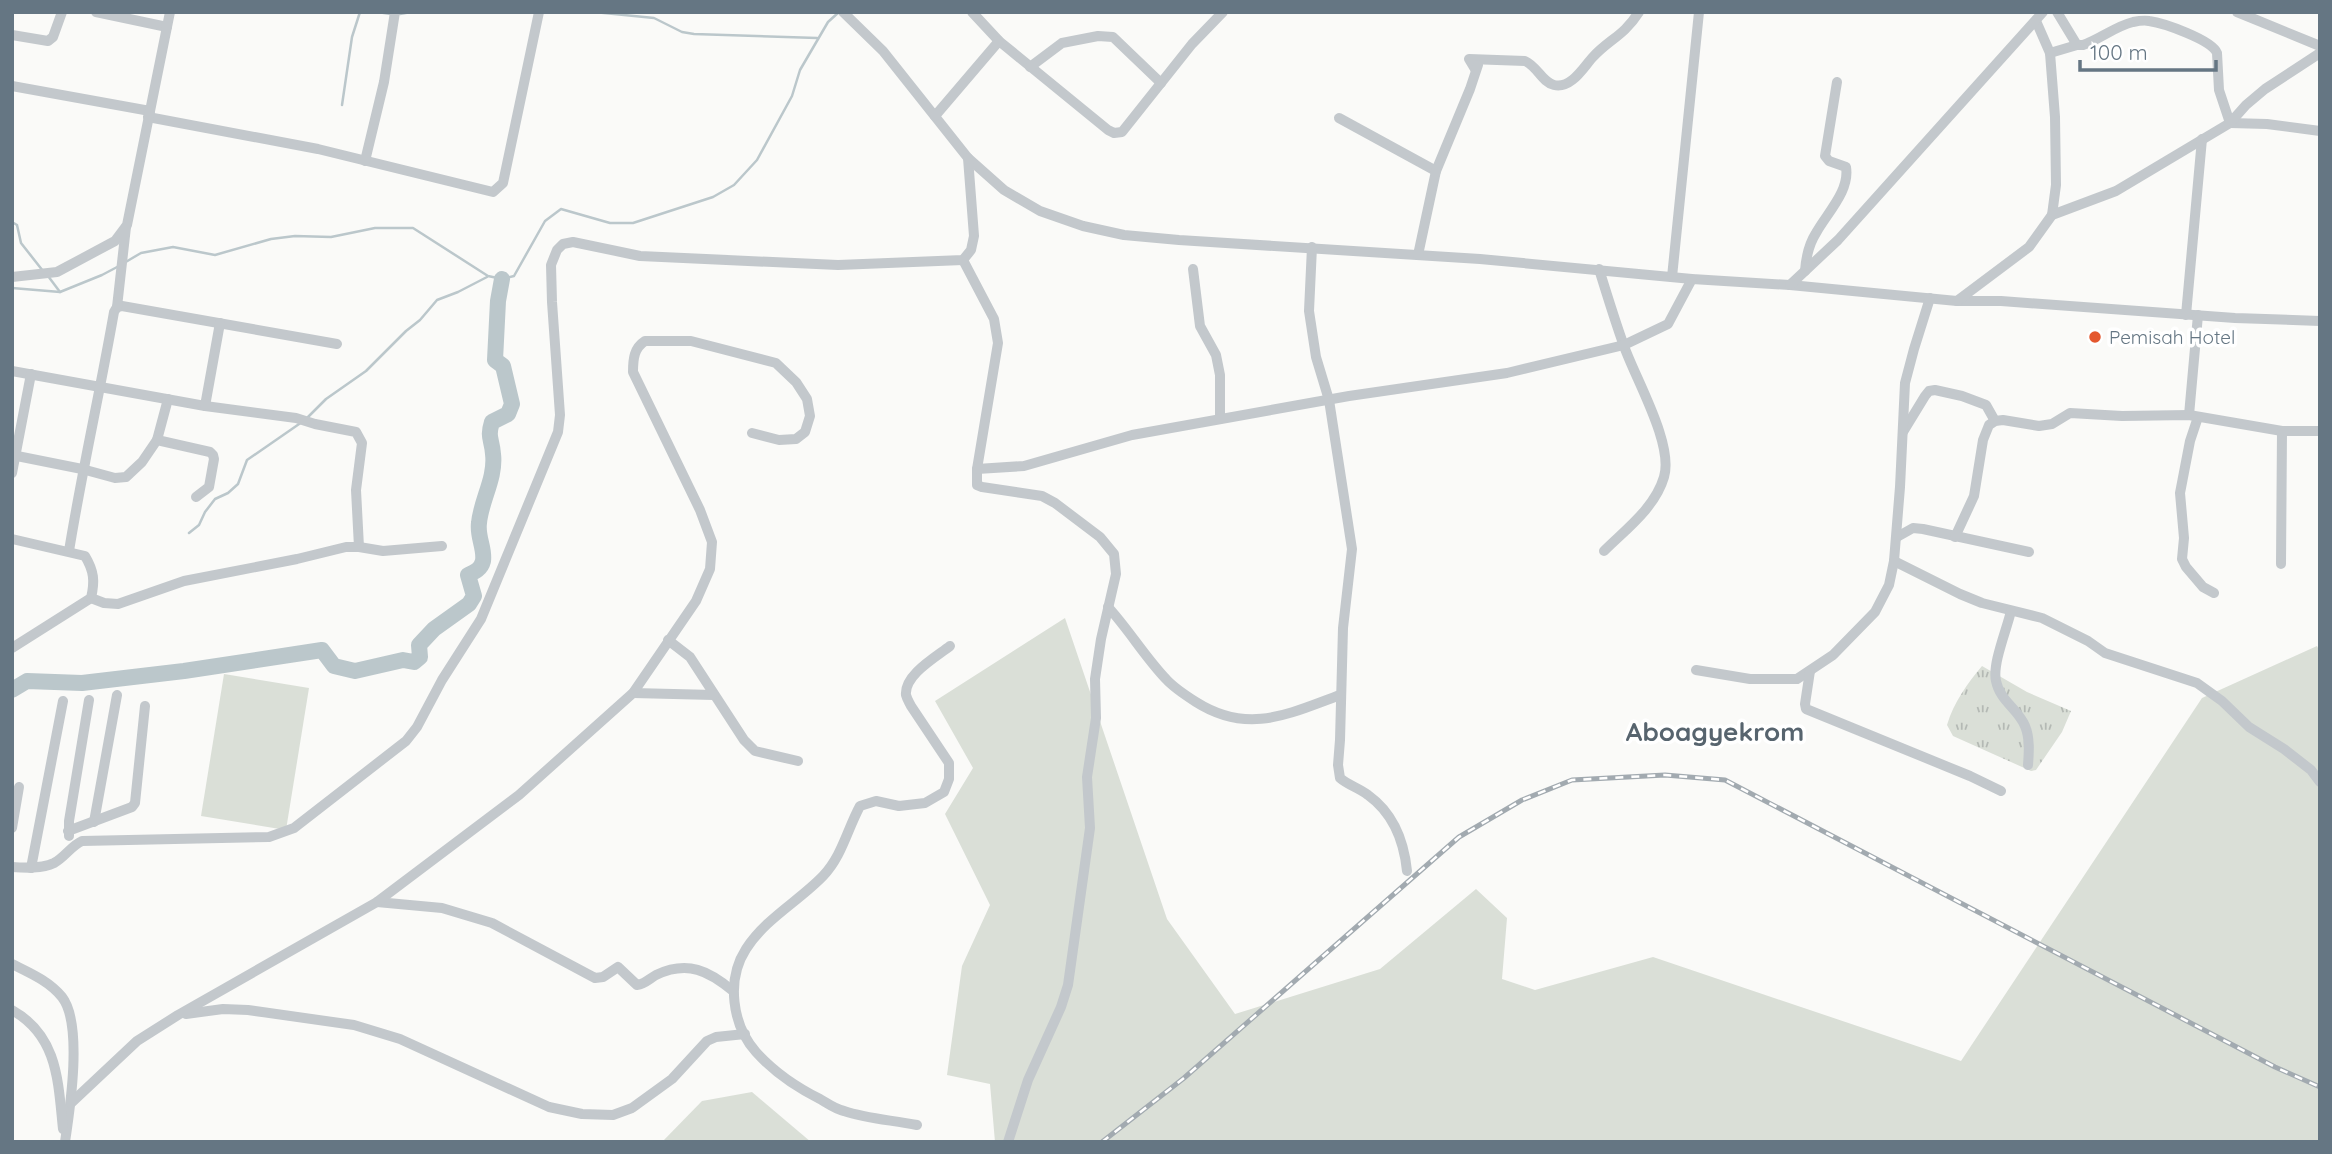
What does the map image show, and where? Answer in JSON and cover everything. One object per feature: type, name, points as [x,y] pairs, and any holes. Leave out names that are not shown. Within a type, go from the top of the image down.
[{"type":"street","points":[[12,35],[48,41],[53,37],[62,12]]},
{"type":"street","points":[[96,12],[167,27]]},
{"type":"street","points":[[69,551],[82,468],[117,307],[127,225],[170,12]]},
{"type":"street","points":[[365,161],[384,82],[395,12]]},
{"type":"street","points":[[12,86],[318,149],[493,192],[503,183],[539,12]]},
{"type":"street","points":[[843,12],[883,51],[968,158],[1004,190],[1040,211],[1083,226],[1178,240],[1418,255],[1930,298],[2198,316],[2320,321]]},
{"type":"street","points":[[972,12],[999,41],[1114,133],[1122,132],[1192,44],[1223,12]]},
{"type":"street","points":[[1418,255],[1436,171],[1470,89],[1471,61],[1525,61],[1548,81],[1559,86],[1577,76],[1593,57],[1629,27],[1639,12]]},
{"type":"street","points":[[1672,277],[1699,12]]},
{"type":"street","points":[[2057,12],[2077,45]]},
{"type":"street","points":[[2238,12],[2320,46]]},
{"type":"street","points":[[1957,300],[2029,247],[2052,215],[2056,185],[2050,53],[2039,17]]},
{"type":"street","points":[[1790,285],[1873,203],[2039,17]]},
{"type":"street","points":[[2050,53],[2097,40],[2129,23],[2150,21],[2191,35],[2211,45],[2217,53],[2219,90],[2230,122]]},
{"type":"street","points":[[1030,67],[1062,43],[1105,36],[1113,37],[1161,83]]},
{"type":"street","points":[[935,117],[999,41]]},
{"type":"street","points":[[2052,215],[2116,191],[2230,122],[2266,89],[2320,53]]},
{"type":"street","points":[[1805,271],[1809,247],[1815,233],[1836,202],[1847,174],[1846,167],[1829,162],[1825,156],[1837,82]]},
{"type":"street","points":[[1339,118],[1436,171]]},
{"type":"street","points":[[2230,122],[2320,131]]},
{"type":"street","points":[[2186,315],[2202,139]]},
{"type":"street","points":[[12,867],[31,868],[54,863],[82,841],[269,837],[294,828],[406,741],[481,619],[558,432],[560,415],[551,265],[557,250],[563,244],[573,242],[640,256],[811,264],[963,260],[971,250],[974,236],[968,158]]},
{"type":"street","points":[[12,277],[57,272],[115,241],[127,225]]},
{"type":"street","points":[[1312,247],[1308,311],[1316,357],[1329,400],[1352,549],[1343,628],[1338,765],[1340,778],[1372,797],[1399,831],[1407,871]]},
{"type":"street","points":[[963,260],[994,319],[998,344],[977,469],[977,485],[1042,496],[1055,503],[1100,537],[1114,554],[1116,574],[1095,679],[1096,718],[1087,777],[1090,828],[1068,985],[1028,1080],[1007,1142]]},
{"type":"street","points":[[1599,269],[1623,345],[1647,396],[1667,463],[1665,477],[1657,494],[1638,518],[1604,551]]},
{"type":"street","points":[[1193,270],[1200,326],[1216,355],[1220,375],[1220,419]]},
{"type":"street","points":[[977,469],[1024,466],[1132,435],[1329,400],[1507,373],[1623,345],[1668,324],[1692,279]]},
{"type":"street","points":[[1696,670],[1750,679],[1797,678],[1833,655],[1875,612],[1888,586],[1894,561],[1905,383],[1930,298]]},
{"type":"street","points":[[117,307],[337,344]]},
{"type":"street","points":[[2198,316],[2193,416],[2180,493],[2184,538],[2182,559],[2203,587],[2214,593]]},
{"type":"street","points":[[205,406],[220,323]]},
{"type":"street","points":[[71,1103],[136,1041],[377,902],[519,795],[633,693],[696,601],[710,569],[712,542],[633,372],[632,358],[639,345],[645,341],[691,341],[776,363],[796,382],[807,399],[810,416],[805,432],[796,439],[779,440],[752,433]]},
{"type":"street","points":[[12,371],[205,406],[296,418],[356,432],[362,443],[356,490],[359,547]]},
{"type":"street","points":[[12,473],[31,374]]},
{"type":"street","points":[[1902,435],[1928,391],[1962,396],[1986,405],[1995,421]]},
{"type":"street","points":[[14,455],[82,468],[115,478],[126,477],[142,463],[157,440],[168,399]]},
{"type":"street","points":[[1955,537],[1974,496],[1983,440],[1989,425],[1995,421],[2039,426],[2052,425],[2070,413],[2193,416],[2282,431],[2320,431]]},
{"type":"street","points":[[2281,564],[2282,431]]},
{"type":"street","points":[[157,440],[213,455],[209,487],[196,497]]},
{"type":"street","points":[[1897,537],[1913,528],[2029,552]]},
{"type":"street","points":[[12,539],[85,556],[92,568],[94,583],[90,598],[12,648]]},
{"type":"street","points":[[90,598],[118,604],[184,581],[345,547],[383,551],[442,546]]},
{"type":"street","points":[[1894,561],[1959,594],[2042,618],[2088,641],[2105,653],[2197,683],[2222,701],[2249,727],[2284,748],[2311,770],[2320,782]]},
{"type":"street","points":[[1108,607],[1168,682],[1204,707],[1221,715],[1259,720],[1340,695]]},
{"type":"street","points":[[2011,611],[1995,678],[2004,699],[2026,727],[2029,744],[2028,765]]},
{"type":"street","points":[[668,640],[690,657],[744,740],[755,751],[798,761]]},
{"type":"street","points":[[917,1125],[842,1111],[793,1086],[756,1052],[745,1034],[734,1005],[733,991],[737,969],[745,950],[762,930],[824,874],[844,846],[860,806],[876,801],[900,806],[925,803],[944,792],[949,779],[949,764],[906,695],[908,684],[914,675],[950,646]]},
{"type":"street","points":[[1810,671],[1806,709],[2001,791]]},
{"type":"street","points":[[633,693],[714,695]]},
{"type":"street","points":[[94,822],[117,695]]},
{"type":"street","points":[[31,868],[63,701]]},
{"type":"street","points":[[74,845],[68,831],[89,701]]},
{"type":"street","points":[[68,831],[132,807],[135,803],[145,706]]},
{"type":"street","points":[[12,828],[19,787]]},
{"type":"street","points":[[377,902],[442,908],[492,923],[595,978],[603,977],[618,967],[633,982],[642,985],[658,974],[696,968],[713,974],[733,991]]},
{"type":"street","points":[[12,964],[45,981],[63,999],[73,1023],[71,1103],[64,1142]]},
{"type":"street","points":[[178,1015],[223,1009],[248,1010],[354,1026],[400,1039],[549,1107],[582,1114],[613,1115],[632,1108],[672,1079],[707,1041],[716,1037],[745,1034]]},
{"type":"street","points":[[12,1010],[38,1029],[50,1052],[58,1076],[64,1142]]},
{"type":"green space","points":[[1065,618],[1167,919],[1235,1014],[1380,969],[1476,889],[1507,918],[1502,979],[1535,990],[1653,957],[1961,1061],[2202,698],[2317,646],[2320,652],[2320,1142],[995,1142],[990,1084],[947,1075],[962,966],[990,905],[945,814],[973,768],[935,701]]},
{"type":"green space","points":[[1982,666],[2027,692],[2071,711],[2062,732],[2036,770],[2031,771],[1953,736],[1947,725],[1953,709]]},
{"type":"green space","points":[[224,674],[309,688],[286,830],[201,816]]},
{"type":"green space","points":[[752,1092],[811,1142],[662,1142],[702,1101]]},
{"type":"waterway","points":[[342,105],[352,37],[360,12]]},
{"type":"waterway","points":[[377,12],[391,14]]},
{"type":"waterway","points":[[400,14],[411,12]]},
{"type":"waterway","points":[[594,12],[654,18],[682,32],[694,34],[817,38]]},
{"type":"waterway","points":[[124,263],[141,253],[173,247],[215,255],[271,239],[295,236],[331,237],[375,228],[413,228],[488,276],[502,279],[514,276],[545,221],[561,209],[610,223],[633,223],[713,197],[734,185],[757,160],[792,96],[800,70],[828,22],[839,12]]},
{"type":"waterway","points":[[12,222],[17,225],[21,243],[43,271]]},
{"type":"waterway","points":[[12,288],[60,292],[119,266]]},
{"type":"waterway","points":[[48,276],[60,292]]},
{"type":"waterway","points":[[307,418],[326,399],[366,371],[420,320],[437,300],[487,277]]},
{"type":"waterway","points":[[12,690],[27,681],[82,683],[322,650],[334,666],[355,671],[403,660],[414,662],[420,657],[419,645],[434,629],[469,604],[474,596],[468,575],[479,568],[483,561],[479,528],[480,514],[492,472],[491,427],[492,422],[508,414],[512,404],[503,366],[495,360],[502,279]]},
{"type":"waterway","points":[[189,533],[199,525],[215,499],[238,484],[247,460],[302,422]]},
{"type":"railway","points":[[1102,1142],[1184,1078],[1459,837],[1522,800],[1572,780],[1665,775],[1725,780],[2275,1067],[2320,1087]]},
{"type":"place","name":"Pemisah Hotel","points":[[2095,337]]},
{"type":"district","name":"Aboagyekrom","points":[[1715,731]]}]
